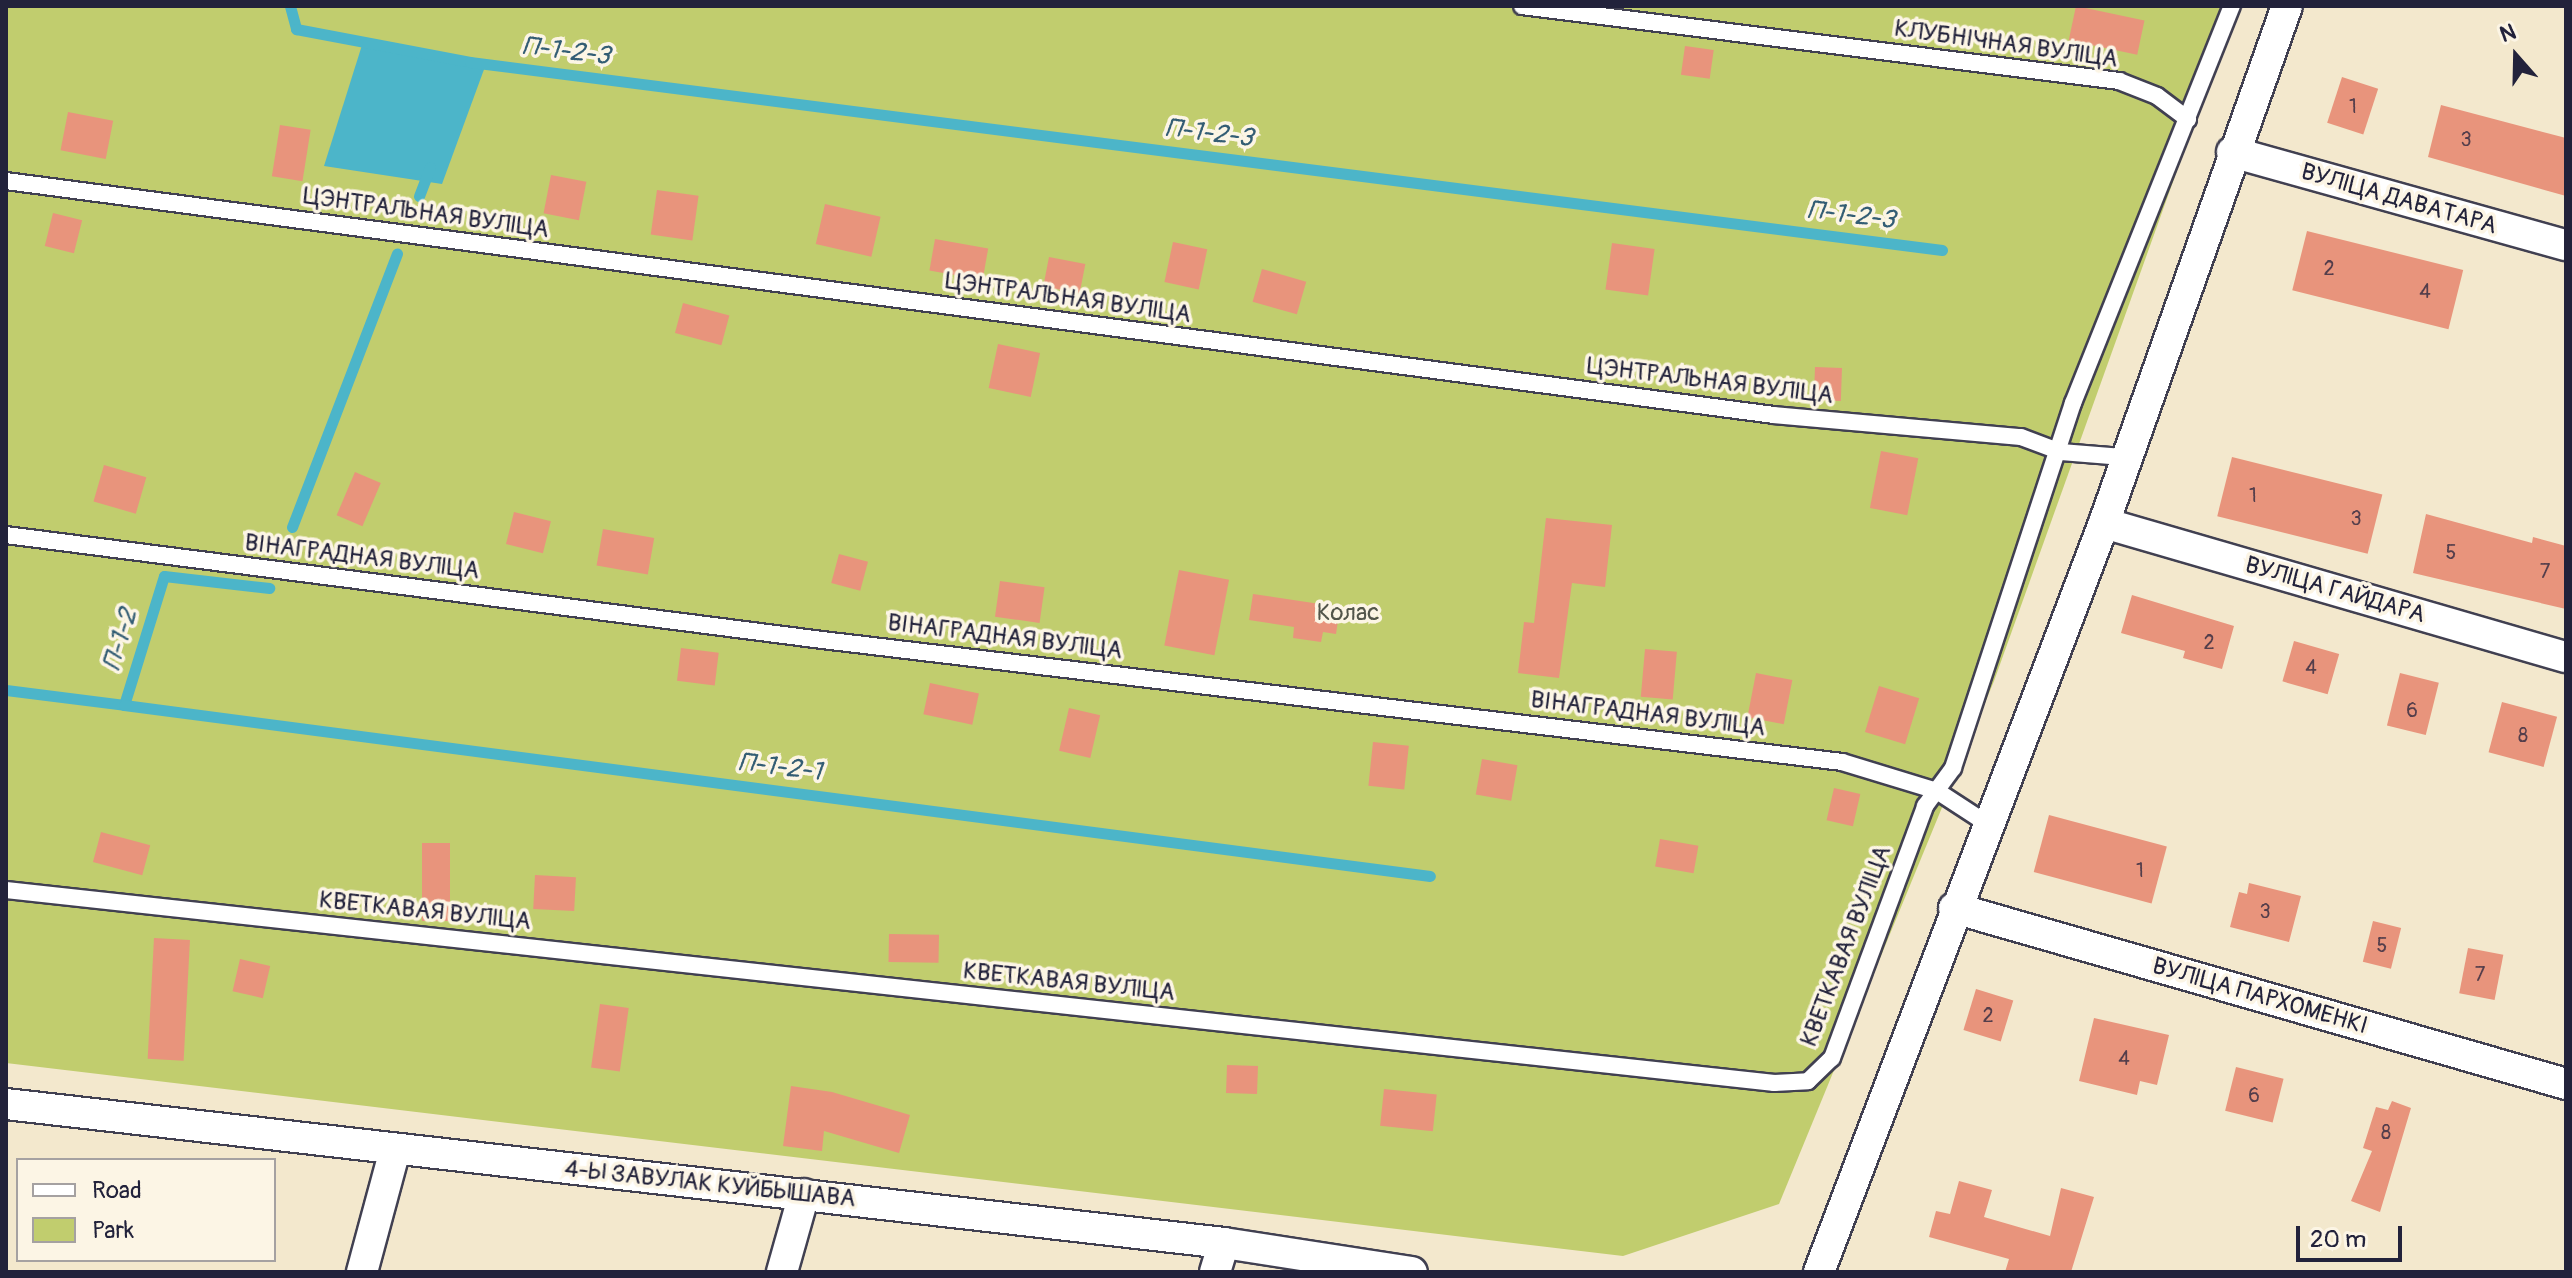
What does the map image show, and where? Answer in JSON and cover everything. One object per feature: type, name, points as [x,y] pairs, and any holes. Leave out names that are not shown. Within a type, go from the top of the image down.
[{"type":"street","points":[[1819,1272],[1986,823],[2104,523],[2123,457],[2287,6]]},
{"type":"street","name":"ВУЛІЦА ДАВАТАРА","points":[[2232,152],[2566,245]]},
{"type":"street","name":"ВУЛІЦА ГАЙДАРА","points":[[2104,523],[2566,657]]},
{"type":"street","name":"ВУЛІЦА ПАРХОМЕНКІ","points":[[1954,908],[2566,1084]]},
{"type":"street","name":"4-Ы ЗАВУЛАК КУЙБЫШАВА","points":[[6,1105],[1224,1243],[1412,1272]]},
{"type":"street","points":[[362,1272],[395,1150]]},
{"type":"street","points":[[782,1272],[804,1194]]},
{"type":"street","points":[[1215,1272],[1224,1243]]},
{"type":"lane","name":"КЛУБНІЧНАЯ ВУЛІЦА","points":[[1522,6],[2119,81],[2157,96],[2188,119]]},
{"type":"lane","name":"КВЕТКАВАЯ ВУЛІЦА","points":[[6,890],[1774,1083],[1808,1081],[1832,1058],[1925,806],[1953,768],[2061,452],[2073,403],[2232,6]]},
{"type":"lane","name":"ЦЭНТРАЛЬНАЯ ВУЛІЦА","points":[[6,181],[1773,415],[2021,437],[2061,452],[2123,457]]},
{"type":"lane","name":"ВІНАГРАДНАЯ ВУЛІЦА","points":[[6,535],[830,641],[1842,762],[1937,791],[1986,823]]},
{"type":"green space","name":"Колас","points":[[6,6],[2236,6],[1994,681],[1779,1204],[1623,1256],[6,1063]]},
{"type":"water","points":[[362,45],[486,64],[442,184],[324,166]]},
{"type":"building","points":[[2076,6],[2144,21],[2137,55],[2069,40]]},
{"type":"building","points":[[1685,46],[1714,50],[1710,79],[1681,75]]},
{"type":"building","points":[[2342,77],[2378,89],[2363,134],[2327,123]]},
{"type":"building","points":[[2441,105],[2566,138],[2566,196],[2428,157]]},
{"type":"building","points":[[68,112],[113,121],[106,159],[61,150]]},
{"type":"building","points":[[280,125],[311,130],[302,181],[272,176]]},
{"type":"building","points":[[551,175],[586,182],[579,220],[544,213]]},
{"type":"building","points":[[657,190],[699,196],[692,240],[651,235]]},
{"type":"building","points":[[825,204],[881,217],[871,257],[816,244]]},
{"type":"building","points":[[53,213],[82,220],[74,253],[45,246]]},
{"type":"building","points":[[2307,231],[2463,270],[2448,329],[2292,290]]},
{"type":"building","points":[[935,239],[988,248],[983,280],[929,271]]},
{"type":"building","points":[[1173,242],[1207,249],[1199,289],[1164,282]]},
{"type":"building","points":[[1612,243],[1655,249],[1648,296],[1605,290]]},
{"type":"building","points":[[1049,257],[1085,264],[1080,294],[1043,286]]},
{"type":"building","points":[[1262,269],[1306,282],[1297,314],[1253,302]]},
{"type":"building","points":[[683,303],[729,315],[721,345],[675,333]]},
{"type":"building","points":[[998,344],[1040,353],[1031,397],[989,388]]},
{"type":"building","points":[[1815,367],[1842,368],[1841,401],[1814,400]]},
{"type":"building","points":[[1881,451],[1918,458],[1907,515],[1870,508]]},
{"type":"building","points":[[2232,457],[2382,494],[2368,554],[2217,516]]},
{"type":"building","points":[[104,465],[146,477],[136,514],[94,502]]},
{"type":"building","points":[[355,472],[381,483],[362,526],[337,515]]},
{"type":"building","points":[[514,512],[551,521],[543,553],[506,544]]},
{"type":"building","points":[[2426,514],[2532,543],[2533,537],[2566,546],[2566,609],[2413,573]]},
{"type":"building","points":[[1546,518],[1612,525],[1605,587],[1572,583],[1559,678],[1518,673],[1524,622],[1534,623]]},
{"type":"building","points":[[603,529],[654,538],[648,574],[597,565]]},
{"type":"building","points":[[839,554],[868,562],[860,591],[831,583]]},
{"type":"building","points":[[1179,570],[1229,580],[1214,655],[1164,646]]},
{"type":"building","points":[[1000,581],[1045,587],[1040,623],[995,617]]},
{"type":"building","points":[[1253,594],[1340,607],[1336,634],[1323,632],[1321,642],[1293,638],[1294,627],[1249,620]]},
{"type":"building","points":[[2132,595],[2234,626],[2222,669],[2183,658],[2185,651],[2121,633]]},
{"type":"building","points":[[2294,641],[2339,654],[2328,694],[2282,681]]},
{"type":"building","points":[[681,648],[719,653],[715,685],[677,681]]},
{"type":"building","points":[[1645,649],[1677,652],[1673,700],[1641,697]]},
{"type":"building","points":[[1756,673],[1792,680],[1784,724],[1747,717]]},
{"type":"building","points":[[2400,673],[2439,683],[2426,735],[2387,725]]},
{"type":"building","points":[[930,683],[979,693],[972,725],[923,714]]},
{"type":"building","points":[[1879,686],[1919,698],[1905,744],[1865,732]]},
{"type":"building","points":[[2502,702],[2557,717],[2544,767],[2489,752]]},
{"type":"building","points":[[1069,708],[1100,715],[1090,758],[1059,751]]},
{"type":"building","points":[[1373,742],[1409,746],[1404,790],[1368,786]]},
{"type":"building","points":[[1482,759],[1517,765],[1511,801],[1476,794]]},
{"type":"building","points":[[1834,788],[1860,794],[1853,826],[1827,820]]},
{"type":"building","points":[[2049,815],[2167,847],[2152,904],[2034,872]]},
{"type":"building","points":[[101,832],[150,845],[142,875],[93,862]]},
{"type":"building","points":[[1660,839],[1698,846],[1694,873],[1655,867]]},
{"type":"building","points":[[422,843],[450,843],[450,921],[422,921]]},
{"type":"building","points":[[535,875],[576,877],[574,911],[533,909]]},
{"type":"building","points":[[2249,883],[2301,896],[2289,942],[2230,927],[2239,892],[2247,894]]},
{"type":"building","points":[[2373,921],[2401,928],[2391,969],[2363,962]]},
{"type":"building","points":[[889,934],[939,935],[939,963],[889,962]]},
{"type":"building","points":[[154,938],[190,940],[184,1061],[148,1059]]},
{"type":"building","points":[[2468,948],[2503,955],[2495,1000],[2459,993]]},
{"type":"building","points":[[240,959],[270,966],[263,998],[233,991]]},
{"type":"building","points":[[1976,989],[2013,1000],[2001,1042],[1963,1030]]},
{"type":"building","points":[[600,1004],[629,1008],[620,1071],[591,1067]]},
{"type":"building","points":[[2094,1018],[2169,1035],[2157,1085],[2140,1081],[2137,1095],[2079,1081]]},
{"type":"building","points":[[1227,1065],[1258,1066],[1257,1094],[1226,1093]]},
{"type":"building","points":[[2236,1067],[2284,1079],[2273,1123],[2225,1111]]},
{"type":"building","points":[[791,1086],[832,1092],[910,1115],[899,1153],[824,1131],[822,1151],[783,1146]]},
{"type":"building","points":[[1384,1089],[1437,1095],[1433,1131],[1380,1126]]},
{"type":"building","points":[[2392,1101],[2411,1108],[2380,1212],[2351,1201],[2372,1151],[2363,1148],[2376,1107],[2388,1110]]},
{"type":"building","points":[[1959,1181],[1992,1190],[1984,1217],[2050,1236],[2061,1188],[2094,1197],[2071,1272],[2005,1272],[2009,1259],[1929,1237],[1936,1211],[1950,1214]]},
{"type":"waterway","name":"П-1-2-3","points":[[290,6],[296,29],[470,62],[1942,250]]},
{"type":"waterway","name":"П-1-2","points":[[419,196],[430,167]]},
{"type":"waterway","name":"П-1-2","points":[[292,527],[397,253]]},
{"type":"waterway","name":"П-1-2","points":[[6,690],[124,705],[164,576],[269,588]]},
{"type":"waterway","name":"П-1-2-1","points":[[124,705],[1430,876]]}]
